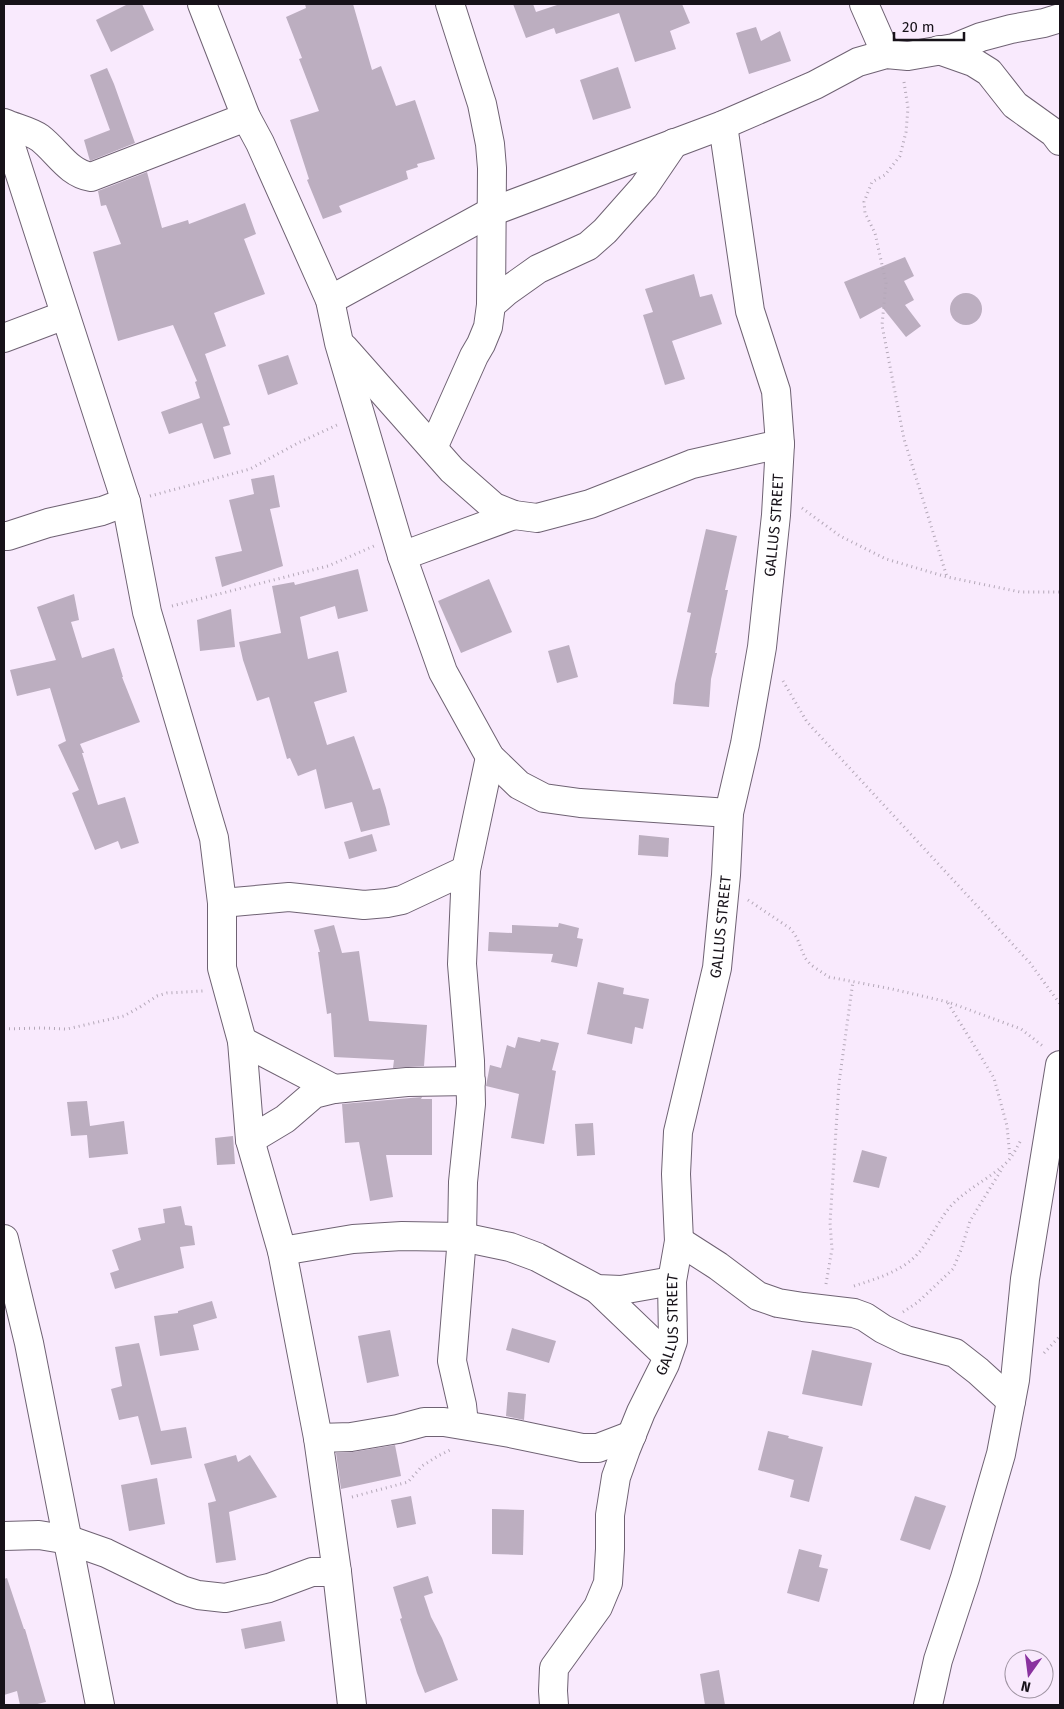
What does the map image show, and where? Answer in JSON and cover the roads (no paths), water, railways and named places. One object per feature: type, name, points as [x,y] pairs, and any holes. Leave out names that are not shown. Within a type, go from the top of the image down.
[{"type":"street","points":[[433,448],[488,327],[491,305],[492,168],[490,144],[482,104],[450,4]]},
{"type":"street","points":[[864,4],[891,54]]},
{"type":"street","points":[[205,5],[246,117],[260,143],[330,300],[339,343],[399,546],[443,672],[490,757],[519,785],[544,798],[580,803],[729,813]]},
{"type":"street","points":[[330,300],[491,212],[723,125],[815,85],[858,62],[891,54],[908,56],[954,48],[989,35],[1060,18]]},
{"type":"street","points":[[939,50],[973,62],[989,72],[1015,106],[1054,133],[1060,141]]},
{"type":"street","points":[[4,124],[37,136],[72,170],[81,175],[92,176],[246,117]]},
{"type":"street","points":[[4,124],[126,502],[147,612],[214,838],[222,903],[222,968],[242,1041],[250,1140],[282,1252],[318,1438],[337,1572],[352,1705]]},
{"type":"street","name":"GALLUS STREET","points":[[554,1705],[554,1668],[598,1607],[608,1583],[612,1506],[616,1477],[673,1341],[672,1281],[679,1241],[676,1174],[678,1132],[717,968],[726,875],[729,813],[745,744],[762,647],[776,515],[780,444],[776,391],[750,312],[723,125]]},
{"type":"street","points":[[491,305],[507,290],[538,269],[588,246],[605,231],[644,186],[674,143]]},
{"type":"street","points":[[4,338],[65,315]]},
{"type":"street","points":[[339,343],[452,470],[494,507],[514,515],[536,518],[590,504],[692,464],[780,444]]},
{"type":"street","points":[[4,536],[48,522],[102,511],[126,502]]},
{"type":"street","points":[[399,546],[514,515]]},
{"type":"street","points":[[459,1436],[462,1405],[452,1360],[462,1237],[463,1182],[471,1104],[462,964],[466,870],[490,757]]},
{"type":"street","points":[[222,903],[289,897],[364,905],[388,902],[402,900],[466,870]]},
{"type":"street","points":[[242,1041],[334,1089]]},
{"type":"street","points":[[928,1705],[938,1660],[965,1578],[1001,1454],[1015,1380],[1025,1279],[1053,1057]]},
{"type":"street","points":[[250,1140],[285,1119],[314,1094],[334,1089],[407,1082],[471,1081]]},
{"type":"street","points":[[282,1252],[353,1239],[402,1236],[462,1237],[510,1247],[537,1257],[597,1289],[667,1356]]},
{"type":"street","points":[[4,1239],[29,1343],[100,1705]]},
{"type":"street","points":[[679,1241],[718,1266],[758,1296],[778,1303],[822,1304],[854,1312],[906,1340],[955,1354],[978,1371],[1011,1401]]},
{"type":"street","points":[[597,1289],[621,1290],[672,1281]]},
{"type":"street","points":[[318,1438],[351,1437],[398,1429],[424,1422],[444,1422],[459,1436],[582,1448],[598,1448],[632,1435]]},
{"type":"street","points":[[4,1536],[39,1535],[69,1540],[106,1554],[182,1590],[198,1595],[225,1598],[269,1588],[312,1572],[337,1572]]}]
